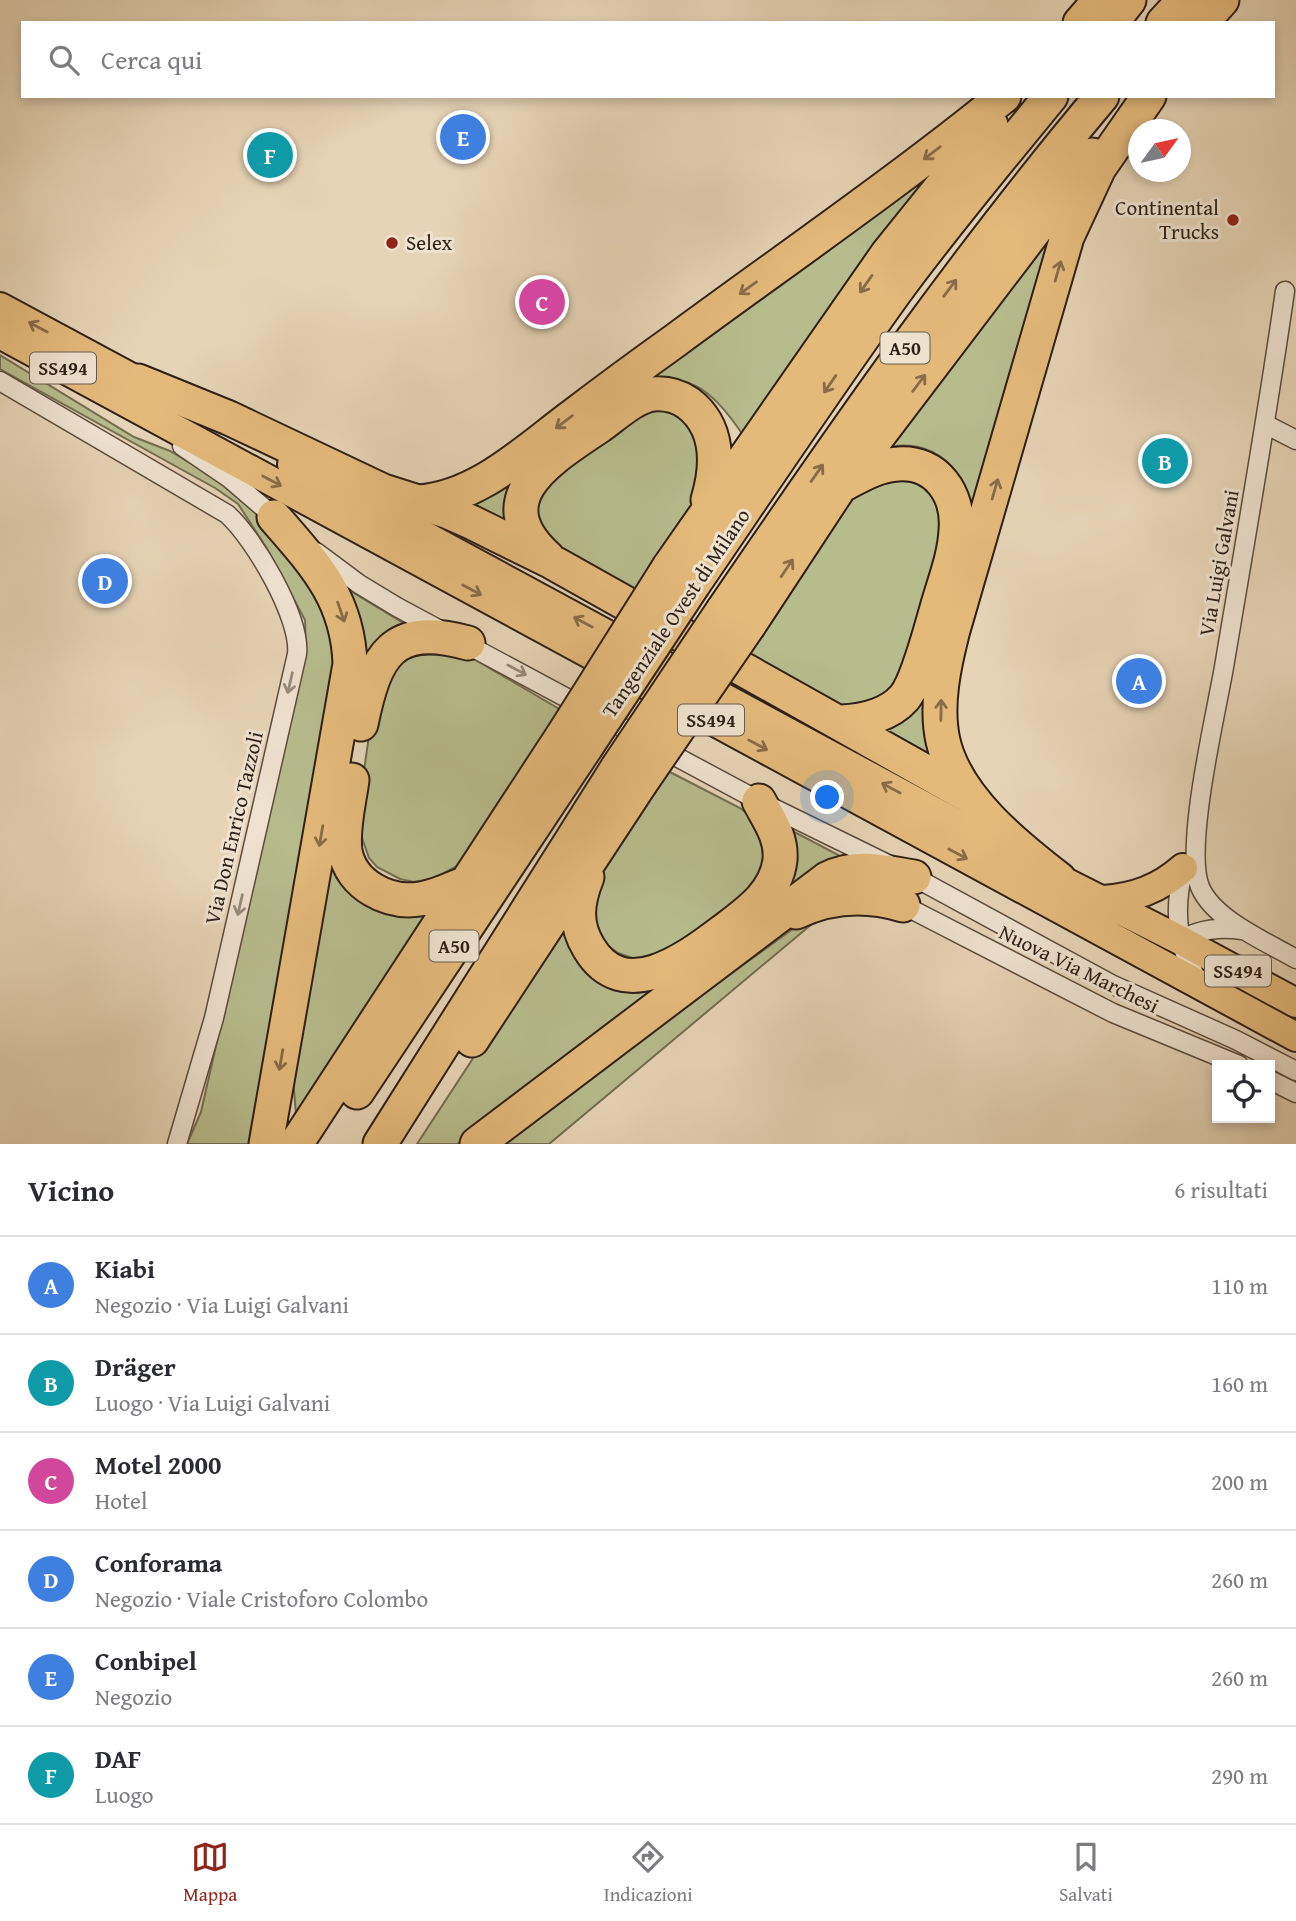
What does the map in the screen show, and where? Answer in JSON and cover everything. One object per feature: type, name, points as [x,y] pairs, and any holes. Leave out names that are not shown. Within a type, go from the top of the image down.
[{"type":"highway","points":[[1082,21],[1100,0]]},
{"type":"highway","points":[[1113,21],[1129,0]]},
{"type":"highway","points":[[1165,21],[1184,0]]},
{"type":"highway","points":[[1203,21],[1222,0]]},
{"type":"highway","points":[[418,502],[431,502],[459,493],[503,468],[669,344],[874,198],[1001,98]]},
{"type":"highway","points":[[296,1144],[466,883],[575,741],[681,566],[910,223],[1013,98]]},
{"type":"highway","name":"Tangenziale Ovest di Milano","points":[[681,566],[814,407],[897,290],[1049,98]]},
{"type":"highway","name":"Tangenziale Ovest di Milano","points":[[380,1144],[736,617],[904,349],[993,231],[1100,98]]},
{"type":"highway","points":[[736,617],[1000,278],[1065,187],[1138,98]]},
{"type":"highway","points":[[969,796],[947,756],[941,729],[941,694],[948,649],[1067,237],[1099,168],[1148,98]]},
{"type":"highway","points":[[132,391],[229,418],[341,474],[471,522],[552,562],[969,796],[1019,847],[1059,879]]},
{"type":"highway","points":[[552,562],[531,541],[523,527],[521,507],[528,484],[555,456],[633,403],[654,394],[676,397],[691,405],[705,422],[713,438],[716,463],[707,506],[681,566]]},
{"type":"highway","points":[[841,485],[887,466],[916,465],[933,473],[943,482],[954,502],[957,521],[956,538],[933,621],[908,694],[896,705],[880,713],[859,721],[841,722]]},
{"type":"highway","points":[[266,1144],[350,664],[344,619],[334,594],[309,557],[274,517]]},
{"type":"highway","points":[[466,883],[416,900],[395,899],[381,894],[369,887],[354,872],[347,857],[345,838],[368,689],[379,665],[387,653],[400,643],[419,636],[439,636],[468,643]]},
{"type":"highway","name":"A50","points":[[322,1144],[575,741]]},
{"type":"highway","points":[[629,775],[595,854],[579,900],[578,920],[590,951],[602,964],[630,975],[652,973],[672,966],[694,953],[748,912],[771,887],[778,870],[780,847],[776,832],[759,801]]},
{"type":"highway","points":[[403,1144],[595,854]]},
{"type":"highway","points":[[477,1144],[819,885],[840,873],[861,869],[909,891]]},
{"type":"main road","name":"SS494","points":[[0,307],[132,391],[1296,1037]]},
{"type":"main road","name":"SS494","points":[[0,334],[132,391],[1296,1003]]},
{"type":"main road","points":[[1103,900],[1120,899],[1145,892],[1183,868]]},
{"type":"street","name":"Via Luigi Galvani","points":[[1284,291],[1195,862],[1201,888],[1214,906],[1246,930],[1296,959]]},
{"type":"street","name":"Via Don Enrico Tazzoli","points":[[0,382],[220,510],[243,531],[257,551],[292,619],[296,634],[298,650],[214,1018],[177,1144]]},
{"type":"street","points":[[132,391],[177,443],[229,478],[359,584],[397,607],[759,801],[909,891],[1296,1071]]},
{"type":"street","points":[[1265,424],[1296,440]]},
{"type":"street","name":"Via Luigi Galvani","points":[[1196,842],[1183,868],[1177,910],[1180,940],[1185,956],[1201,985]]},
{"type":"street","name":"Nuova Via Marchesi","points":[[909,891],[1113,1013],[1226,1060]]},
{"type":"street","points":[[1180,940],[1212,928],[1246,930]]},
{"type":"street","points":[[1275,1082],[1296,1093]]},
{"type":"green space","points":[[932,173],[745,438],[717,402],[699,388],[679,381],[645,384],[513,524],[461,502]]},
{"type":"green space","points":[[1056,214],[927,705],[924,733],[930,762],[878,730],[970,513],[967,495],[952,467],[928,450],[913,446],[896,446],[878,450]]},
{"type":"green space","points":[[0,355],[134,437],[170,451],[215,478],[288,540],[339,639],[252,1144],[187,1144],[201,1112],[306,648],[305,620],[266,547],[238,504],[215,488],[0,369]]},
{"type":"green space","points":[[649,406],[686,410],[708,482],[635,597],[547,550],[532,498],[538,485]]},
{"type":"green space","points":[[905,468],[950,505],[908,677],[856,715],[742,661],[847,497]]},
{"type":"green space","points":[[347,589],[405,624],[396,628],[359,703],[344,809],[343,853],[433,910],[296,1114],[293,1079]]},
{"type":"green space","points":[[398,651],[462,652],[561,710],[471,852],[457,866],[435,878],[414,882],[400,879],[377,867],[369,858],[360,832],[360,798],[374,701]]},
{"type":"green space","points":[[668,771],[740,808],[749,815],[767,841],[760,883],[685,949],[638,960],[618,953],[606,944],[598,931],[593,917],[599,870]]},
{"type":"green space","points":[[783,826],[846,859],[759,919],[457,1144],[417,1144],[566,916],[609,975],[756,915]]},
{"type":"green space","points":[[815,913],[819,918],[549,1144],[495,1144]]},
{"type":"place","name":"Conbipel","points":[[463,137]]},
{"type":"place","name":"DAF","points":[[270,155]]},
{"type":"place","name":"Continental Trucks","points":[[1233,220]]},
{"type":"place","name":"Selex","points":[[392,243]]},
{"type":"place","name":"Motel 2000","points":[[542,302]]},
{"type":"place","name":"Dräger","points":[[1165,461]]},
{"type":"place","name":"Conforama","points":[[105,581]]},
{"type":"place","name":"Kiabi","points":[[1139,681]]}]
